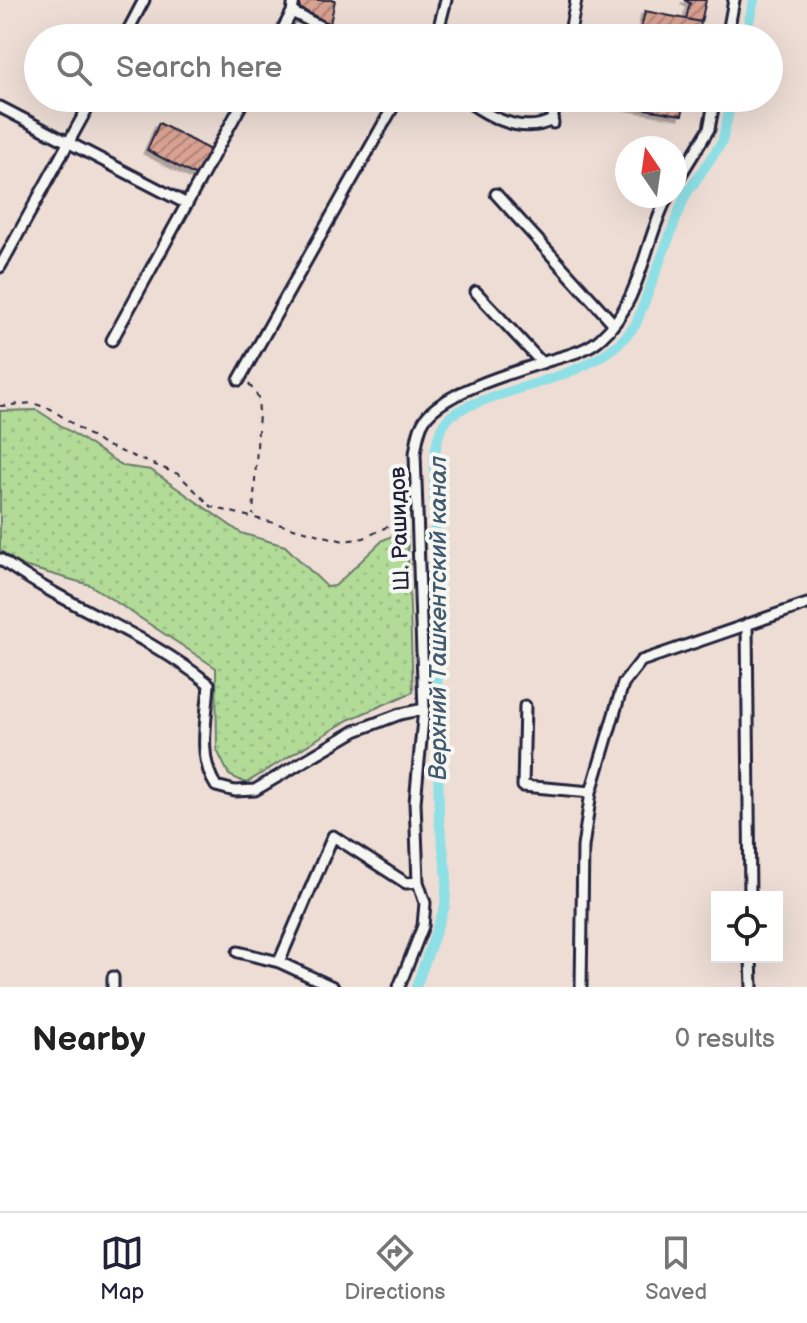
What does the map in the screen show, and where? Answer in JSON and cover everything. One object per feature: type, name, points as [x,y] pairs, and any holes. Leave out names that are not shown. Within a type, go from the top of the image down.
[{"type":"street","points":[[131,24],[144,0]]},
{"type":"street","points":[[286,24],[294,0]]},
{"type":"street","points":[[440,24],[446,0]]},
{"type":"street","points":[[572,24],[576,0]]},
{"type":"street","points":[[730,24],[734,0]]},
{"type":"street","points":[[292,12],[316,24]]},
{"type":"street","points":[[0,107],[187,204]]},
{"type":"street","points":[[0,267],[86,112]]},
{"type":"street","points":[[112,340],[237,112]]},
{"type":"street","points":[[239,380],[390,112]]},
{"type":"street","points":[[487,112],[503,121],[526,126],[553,121],[555,112]]},
{"type":"street","points":[[687,165],[709,129],[712,112]]},
{"type":"street","points":[[496,194],[613,323]]},
{"type":"street","name":"Ш. Рашидов","points":[[399,987],[423,926],[425,903],[418,882],[415,802],[424,709],[415,454],[423,421],[441,403],[475,387],[588,347],[602,337],[633,290],[662,208]]},
{"type":"street","points":[[476,292],[542,363]]},
{"type":"street","points":[[0,559],[31,581],[109,619],[185,664],[209,684],[205,742],[207,772],[216,786],[235,791],[255,790],[355,731],[400,714],[424,709]]},
{"type":"street","points":[[581,987],[583,847],[591,792],[623,684],[641,661],[807,604]]},
{"type":"street","points":[[747,624],[750,891]]},
{"type":"street","points":[[525,706],[523,786],[591,792]]},
{"type":"street","points":[[279,962],[333,836],[406,883],[418,882]]},
{"type":"street","points":[[238,952],[279,962],[333,987]]},
{"type":"street","points":[[751,963],[752,987]]},
{"type":"path","points":[[239,380],[249,383],[258,397],[253,516]]},
{"type":"path","points":[[0,406],[32,403],[51,409],[102,444],[178,474],[212,507],[344,541],[364,538],[417,512]]},
{"type":"green space","points":[[37,410],[123,466],[151,470],[241,533],[285,546],[327,587],[335,586],[383,540],[407,529],[413,692],[348,720],[246,783],[229,775],[217,750],[216,668],[90,585],[20,565],[0,550],[0,411]]},
{"type":"building","points":[[301,0],[335,0],[330,24],[299,8]]},
{"type":"building","points":[[684,0],[706,0],[701,22],[686,19],[690,3]]},
{"type":"building","points":[[645,11],[701,22],[701,24],[642,24]]},
{"type":"building","points":[[159,123],[210,150],[196,176],[147,150]]},
{"type":"waterway","name":"Верхний Ташкентский канал","points":[[748,24],[754,0]]},
{"type":"waterway","name":"Верхний Ташкентский канал","points":[[416,987],[445,906],[447,877],[439,819],[434,462],[439,436],[446,421],[464,408],[567,373],[606,353],[622,340],[636,324],[685,196],[722,142],[729,112]]}]
